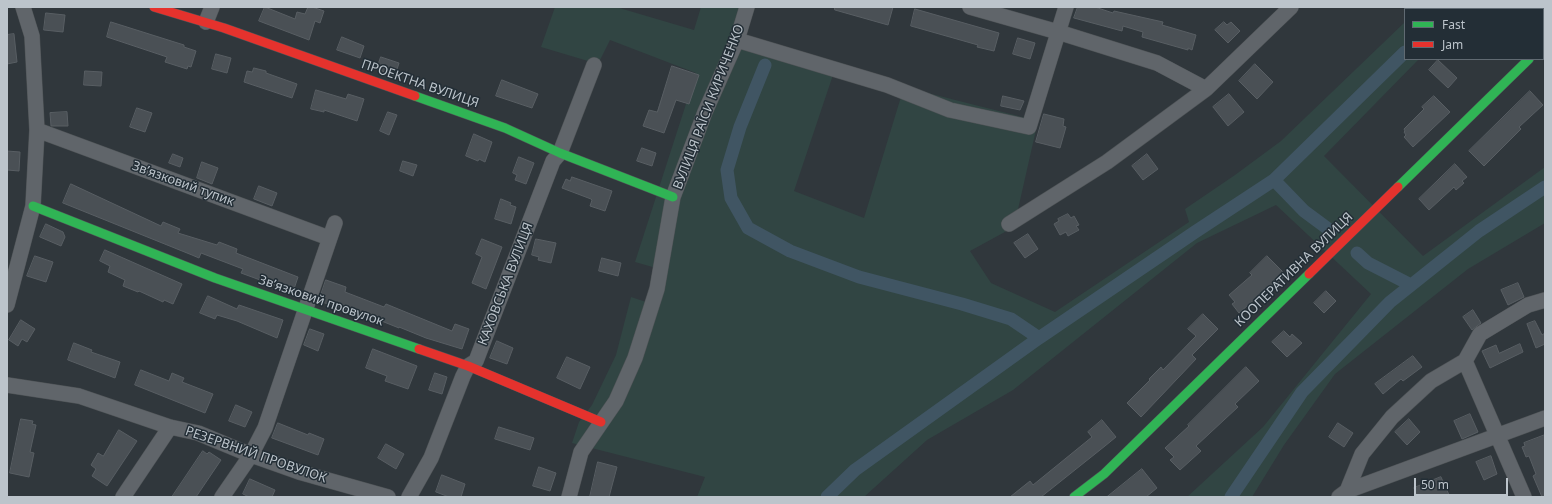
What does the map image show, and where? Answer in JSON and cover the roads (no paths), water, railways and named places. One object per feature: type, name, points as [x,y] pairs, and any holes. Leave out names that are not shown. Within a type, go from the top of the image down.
[{"type":"street","points":[[7,305],[33,206],[37,130],[32,36],[23,7]]},
{"type":"street","name":"ПРОЕКТНА ВУЛИЦЯ","points":[[154,7],[206,22],[505,128],[560,152],[673,197]]},
{"type":"street","points":[[206,22],[212,7]]},
{"type":"street","name":"ВУЛИЦЯ РАЇСИ КИРИЧЕНКО","points":[[569,497],[581,452],[616,401],[635,358],[656,290],[673,197],[705,112],[737,40],[747,7]]},
{"type":"street","points":[[970,7],[1058,32],[1157,64],[1206,88]]},
{"type":"street","points":[[737,40],[887,85],[950,110],[1029,128],[1066,7]]},
{"type":"street","points":[[1009,224],[1108,162],[1206,88],[1290,7]]},
{"type":"street","name":"КООПЕРАТИВНА ВУЛИЦЯ","points":[[1074,497],[1104,474],[1528,60]]},
{"type":"street","name":"КАХОВСЬКА ВУЛИЦЯ","points":[[409,497],[431,458],[463,376],[468,366],[476,361],[553,161],[560,152],[594,65]]},
{"type":"street","name":"Звʼязковий тупик","points":[[37,130],[329,238]]},
{"type":"street","name":"Звʼязковий провулок","points":[[33,206],[215,278],[468,366],[601,422]]},
{"type":"street","points":[[222,497],[250,455],[265,428],[335,224]]},
{"type":"street","points":[[1343,494],[1362,454],[1392,417],[1431,381],[1465,361],[1480,334],[1528,305],[1545,300]]},
{"type":"street","points":[[1465,361],[1524,497]]},
{"type":"street","name":"РЕЗЕРВНИЙ ПРОВУЛОК","points":[[7,386],[79,396],[170,427],[198,433],[250,455],[299,472],[388,497]]},
{"type":"street","points":[[1343,494],[1545,418]]},
{"type":"street","points":[[123,497],[170,427]]},
{"type":"waterway","points":[[827,497],[855,470],[1039,338],[1274,180],[1404,53]]},
{"type":"waterway","points":[[765,65],[740,127],[727,170],[731,198],[748,228],[790,251],[859,277],[962,304],[1011,319],[1039,338]]},
{"type":"waterway","points":[[1274,180],[1304,211],[1331,231]]},
{"type":"waterway","points":[[1231,497],[1302,392],[1390,302],[1479,231],[1545,187]]},
{"type":"waterway","points":[[1357,253],[1368,263],[1411,285]]}]
